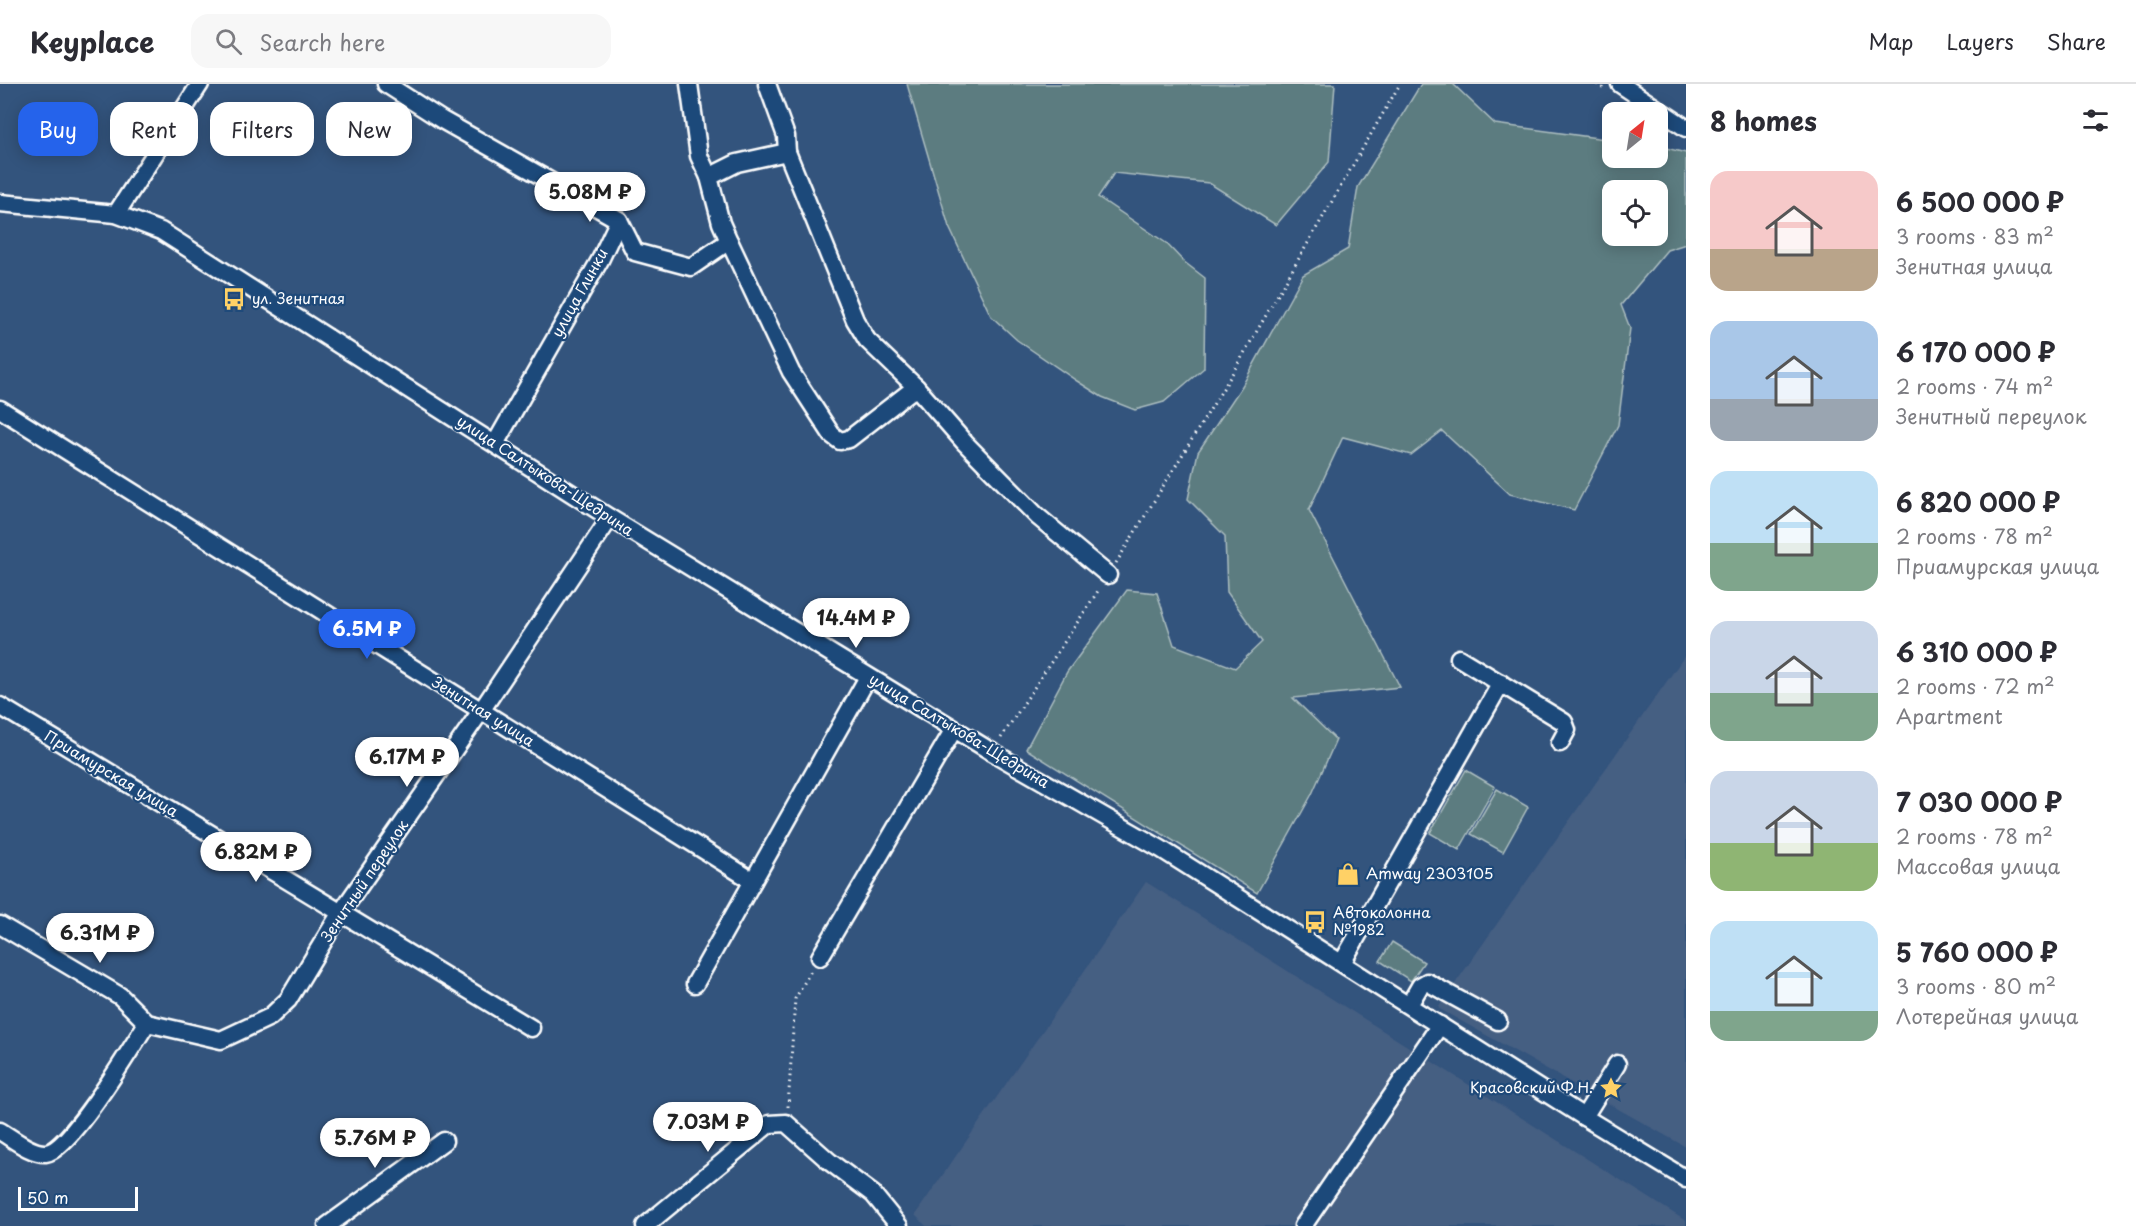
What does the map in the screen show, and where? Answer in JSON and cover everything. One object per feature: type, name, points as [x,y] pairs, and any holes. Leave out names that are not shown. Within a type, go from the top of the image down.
[{"type":"street","points":[[116,214],[200,84]]},
{"type":"street","points":[[386,84],[442,120],[619,220],[635,252],[691,267],[729,241]]},
{"type":"street","points":[[689,84],[699,156],[710,177],[721,223],[791,372],[832,435],[840,441],[849,439],[916,387]]},
{"type":"street","points":[[767,84],[786,136],[788,152],[855,320],[867,340],[916,387],[964,443],[1037,516],[1108,575]]},
{"type":"street","points":[[1620,84],[1686,128]]},
{"type":"street","points":[[710,177],[737,163],[788,152]]},
{"type":"street","name":"улица Салтыкова-Щедрина","points":[[0,203],[116,214],[161,231],[610,518],[954,729],[1161,849],[1686,1179]]},
{"type":"street","name":"улица Глинки","points":[[495,444],[600,260],[619,220]]},
{"type":"street","name":"Зенитная улица","points":[[0,409],[753,881]]},
{"type":"street","name":"Зенитный переулок","points":[[147,1023],[184,1034],[221,1040],[270,1017],[288,1000],[340,914],[481,711],[610,518]]},
{"type":"street","points":[[1459,658],[1564,722],[1567,730],[1560,743]]},
{"type":"street","points":[[695,984],[868,677]]},
{"type":"street","points":[[1342,963],[1501,683]]},
{"type":"street","name":"Приамурская улица","points":[[0,706],[531,1028]]},
{"type":"street","points":[[820,957],[954,729]]},
{"type":"street","points":[[0,925],[120,996],[147,1023],[76,1129],[56,1150],[44,1153],[33,1150],[0,1131]]},
{"type":"street","points":[[1409,1005],[1420,986],[1427,982],[1498,1021]]},
{"type":"street","points":[[1303,1226],[1440,1025]]},
{"type":"street","points":[[1584,1117],[1617,1064]]},
{"type":"street","points":[[645,1226],[769,1124],[787,1119],[830,1162],[873,1194],[899,1226]]},
{"type":"street","points":[[327,1226],[444,1141]]},
{"type":"path","points":[[1232,374],[1400,84]]},
{"type":"path","points":[[787,1119],[795,999],[820,957]]},
{"type":"shaded area","points":[[1686,654],[1686,1147],[1438,1008]]},
{"type":"shaded area","points":[[1146,882],[1686,1221],[1686,1226],[926,1226],[915,1215]]},
{"type":"green space","points":[[907,84],[1335,84],[1329,162],[1276,225],[1209,183],[1114,173],[1098,197],[1166,243],[1183,261],[1205,278],[1204,368],[1164,402],[1135,410],[1102,397],[1077,381],[1017,340],[991,316],[949,227]]},
{"type":"green space","points":[[1421,84],[1453,84],[1495,124],[1602,139],[1602,168],[1668,168],[1668,148],[1686,153],[1686,244],[1667,250],[1621,305],[1630,328],[1618,425],[1574,510],[1510,494],[1442,431],[1411,455],[1343,437],[1309,510],[1400,687],[1293,698],[1336,740],[1312,794],[1257,893],[1026,749],[1067,672],[1127,590],[1157,593],[1174,645],[1235,668],[1262,642],[1227,592],[1225,536],[1188,499],[1198,452],[1242,386],[1303,275],[1348,249],[1358,187]]},
{"type":"green space","points":[[1466,770],[1495,787],[1459,850],[1430,833]]},
{"type":"green space","points":[[1497,789],[1528,807],[1503,852],[1471,834]]},
{"type":"green space","points":[[1392,942],[1424,962],[1411,981],[1380,961]]},
{"type":"place","name":"ул. Зенитная","points":[[234,299]]},
{"type":"place","name":"Amway 2303105","points":[[1348,874]]},
{"type":"place","name":"Автоколонна №1982","points":[[1315,922]]},
{"type":"place","name":"Красовский Ф.Н.","points":[[1611,1088]]}]
